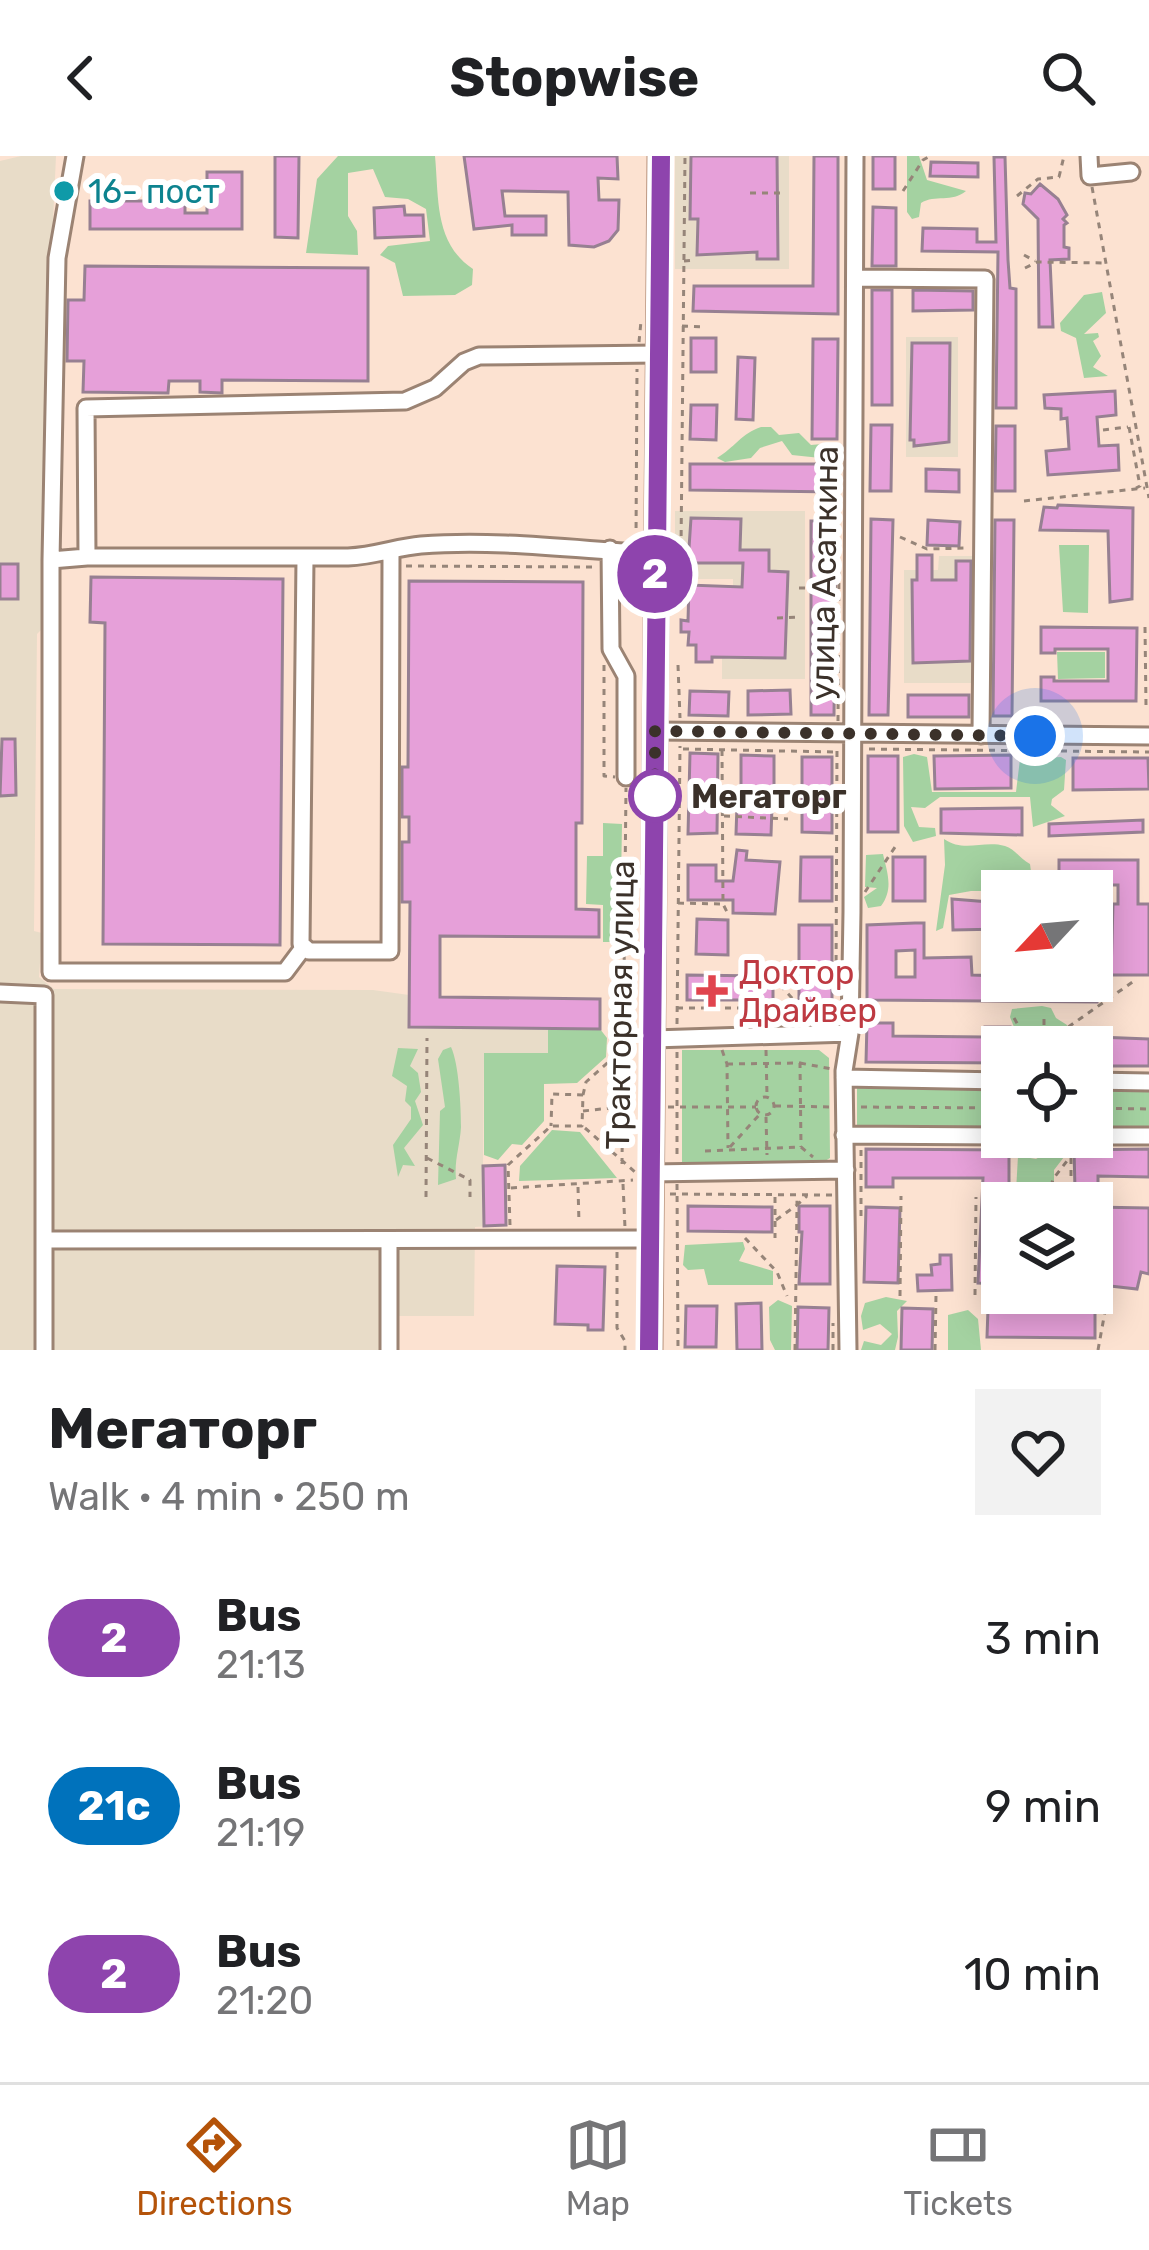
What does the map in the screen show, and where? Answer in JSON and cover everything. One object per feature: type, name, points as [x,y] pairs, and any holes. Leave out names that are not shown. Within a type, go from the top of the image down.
[{"type":"main road","name":"Тракторная улица","points":[[650,1350],[655,731],[646,553],[648,354],[661,156]]},
{"type":"street","points":[[75,156],[57,258],[51,972],[285,972],[303,948],[305,557]]},
{"type":"street","name":"улица Асаткина","points":[[848,1350],[844,1075],[850,1034],[842,741],[857,278],[855,156]]},
{"type":"street","points":[[1090,156],[1090,176],[1131,172]]},
{"type":"street","points":[[857,278],[985,279],[980,735]]},
{"type":"street","points":[[55,408],[405,401],[435,388],[478,356],[648,354]]},
{"type":"street","points":[[86,408],[87,557]]},
{"type":"street","points":[[51,560],[395,560],[419,545],[646,553]]},
{"type":"street","points":[[610,549],[610,649],[626,676],[626,777]]},
{"type":"street","points":[[303,948],[390,951],[395,560]]},
{"type":"street","points":[[655,731],[680,740],[1149,736]]},
{"type":"street","points":[[0,993],[44,995],[44,1350]]},
{"type":"street","points":[[652,1039],[850,1034]]},
{"type":"street","points":[[844,1075],[981,1080]]},
{"type":"street","points":[[1113,1081],[1149,1082]]},
{"type":"street","points":[[844,1135],[981,1136]]},
{"type":"street","points":[[1113,1136],[1149,1136]]},
{"type":"street","points":[[651,1173],[846,1169]]},
{"type":"street","points":[[44,1240],[651,1239]]},
{"type":"street","points":[[388,1350],[389,1240]]},
{"type":"path","points":[[681,548],[685,156]]},
{"type":"path","points":[[903,191],[930,156]]},
{"type":"path","points":[[1016,196],[1038,179],[1060,177],[1064,156]]},
{"type":"path","points":[[1090,176],[1149,498]]},
{"type":"path","points":[[750,193],[784,193]]},
{"type":"path","points":[[1024,255],[1036,262]]},
{"type":"path","points":[[682,261],[694,260]]},
{"type":"path","points":[[1024,268],[1036,262],[1106,263]]},
{"type":"path","points":[[682,326],[703,327]]},
{"type":"path","points":[[646,553],[648,354]]},
{"type":"path","points":[[1129,427],[1140,486],[1134,489]]},
{"type":"path","points":[[1103,430],[1136,427]]},
{"type":"path","points":[[1024,501],[1147,488]]},
{"type":"path","points":[[900,537],[927,549],[984,545]]},
{"type":"path","points":[[836,982],[842,741],[839,546]]},
{"type":"path","points":[[395,560],[604,567]]},
{"type":"path","points":[[799,588],[838,588]]},
{"type":"path","points":[[777,618],[799,617]]},
{"type":"path","points":[[1145,627],[1146,706]]},
{"type":"path","points":[[604,660],[604,776],[626,777],[622,1164]]},
{"type":"path","points":[[677,967],[678,665]]},
{"type":"path","points":[[680,740],[722,750],[842,741]]},
{"type":"path","points":[[864,749],[1149,752]]},
{"type":"path","points":[[722,750],[723,904],[729,916]]},
{"type":"path","points":[[721,816],[788,819]]},
{"type":"path","points":[[861,898],[897,844]]},
{"type":"path","points":[[678,903],[723,904]]},
{"type":"path","points":[[624,945],[637,945]]},
{"type":"path","points":[[666,945],[677,945]]},
{"type":"path","points":[[1070,1026],[1134,981]]},
{"type":"path","points":[[780,985],[818,1018]]},
{"type":"path","points":[[677,1008],[801,1007]]},
{"type":"path","points":[[1014,1018],[1019,1026]]},
{"type":"path","points":[[1044,1018],[1044,1026]]},
{"type":"path","points":[[766,1036],[767,1096],[775,1106]]},
{"type":"path","points":[[426,1197],[427,1038]]},
{"type":"path","points":[[583,1126],[586,1082],[623,1049]]},
{"type":"path","points":[[728,1148],[727,1064],[800,1064],[844,1075]]},
{"type":"path","points":[[705,1151],[801,1147],[800,1064]]},
{"type":"path","points":[[551,1126],[552,1094],[583,1095]]},
{"type":"path","points":[[756,1107],[767,1096]]},
{"type":"path","points":[[728,1148],[775,1106],[981,1108]]},
{"type":"path","points":[[583,1111],[623,1107]]},
{"type":"path","points":[[670,1107],[756,1107],[763,1114],[767,1171]]},
{"type":"path","points":[[1113,1108],[1149,1109]]},
{"type":"path","points":[[509,1188],[622,1183],[635,1179],[635,1169],[622,1164],[583,1126],[551,1126],[508,1166],[511,1239]]},
{"type":"path","points":[[427,1157],[470,1180],[470,1197]]},
{"type":"path","points":[[1052,1182],[1069,1158]]},
{"type":"path","points":[[1044,1181],[1053,1179]]},
{"type":"path","points":[[622,1183],[628,1194],[626,1239],[617,1249],[617,1328],[625,1350]]},
{"type":"path","points":[[578,1185],[579,1222]]},
{"type":"path","points":[[668,1194],[833,1195]]},
{"type":"path","points":[[775,1195],[775,1238]]},
{"type":"path","points":[[795,1350],[797,1195]]},
{"type":"path","points":[[775,1221],[808,1195]]},
{"type":"path","points":[[900,1295],[902,1196]]},
{"type":"path","points":[[975,1295],[976,1197]]},
{"type":"path","points":[[745,1238],[777,1272],[787,1296]]},
{"type":"path","points":[[935,1350],[936,1295]]},
{"type":"path","points":[[1098,1350],[1105,1314]]},
{"type":"shaded area","points":[[56,156],[45,396],[45,626],[37,634],[34,931],[42,933],[39,977],[54,989],[373,990],[409,995],[409,1027],[548,1029],[548,1053],[484,1054],[483,1165],[505,1165],[506,1225],[475,1227],[474,1316],[395,1316],[395,1350],[0,1350],[0,161]]},
{"type":"shaded area","points":[[675,156],[789,156],[789,269],[675,269]]},
{"type":"shaded area","points":[[906,337],[958,337],[958,457],[906,457]]},
{"type":"shaded area","points":[[675,511],[805,511],[805,679],[722,679],[722,627],[733,626],[733,579],[675,579]]},
{"type":"shaded area","points":[[939,556],[978,556],[978,683],[904,683],[904,570],[938,570]]},
{"type":"green space","points":[[338,156],[435,156],[445,233],[473,269],[472,285],[455,295],[403,296],[395,263],[380,255],[388,246],[430,241],[426,209],[408,199],[385,197],[373,169],[348,173],[348,216],[357,231],[358,255],[306,253],[317,179]]},
{"type":"green space","points":[[907,156],[919,156],[927,180],[966,191],[921,203],[919,217],[912,219],[907,212]]},
{"type":"green space","points":[[1102,292],[1106,313],[1084,334],[1098,333],[1093,341],[1101,356],[1093,367],[1108,376],[1084,378],[1076,338],[1061,331],[1060,323],[1084,295]]},
{"type":"green space","points":[[761,427],[771,427],[779,435],[799,433],[811,445],[833,443],[835,450],[830,459],[792,455],[782,441],[760,448],[751,458],[725,462],[717,458]]},
{"type":"green space","points":[[1059,545],[1089,545],[1088,613],[1063,612]]},
{"type":"green space","points":[[1057,652],[1105,652],[1105,678],[1058,679]]},
{"type":"green space","points":[[903,757],[927,757],[932,792],[1016,792],[1020,759],[1061,757],[1066,760],[1064,790],[1051,805],[1065,816],[1033,827],[1030,797],[940,797],[925,808],[911,807],[919,827],[935,828],[936,836],[913,842],[904,826]]},
{"type":"green space","points":[[603,823],[622,824],[620,942],[603,942],[603,905],[586,904],[587,856],[603,856]]},
{"type":"green space","points":[[944,839],[959,845],[1009,847],[1031,870],[981,870],[981,891],[949,895],[943,928],[936,931]]},
{"type":"green space","points":[[883,854],[887,893],[881,906],[868,908],[864,897],[877,888],[865,887],[866,855]]},
{"type":"green space","points":[[1051,1008],[1067,1026],[1014,1026],[1012,1009]]},
{"type":"green space","points":[[548,1029],[600,1029],[607,1038],[606,1057],[577,1083],[544,1084],[544,1121],[522,1145],[512,1144],[498,1160],[484,1155],[484,1053],[548,1053]]},
{"type":"green space","points":[[451,1047],[461,1119],[456,1179],[438,1185],[440,1111],[445,1107],[438,1059]]},
{"type":"green space","points":[[398,1048],[418,1049],[410,1066],[418,1073],[421,1092],[415,1101],[423,1125],[404,1148],[415,1166],[403,1165],[398,1177],[393,1145],[411,1119],[411,1107],[405,1101],[407,1086],[392,1076]]},
{"type":"green space","points":[[682,1050],[819,1050],[829,1058],[830,1158],[820,1164],[682,1164]]},
{"type":"green space","points":[[857,1086],[981,1086],[981,1128],[857,1128]]},
{"type":"green space","points":[[1113,1086],[1149,1086],[1149,1128],[1113,1128]]},
{"type":"green space","points":[[552,1130],[580,1132],[617,1178],[519,1181],[520,1166]]},
{"type":"green space","points":[[1018,1158],[1063,1158],[1054,1170],[1054,1182],[1017,1182]]},
{"type":"green space","points":[[743,1242],[739,1261],[773,1271],[773,1285],[708,1285],[704,1269],[688,1270],[683,1265],[685,1245]]},
{"type":"green space","points":[[886,1297],[907,1301],[897,1311],[895,1350],[861,1350],[864,1341],[881,1345],[892,1334],[880,1324],[863,1330],[865,1303]]},
{"type":"green space","points":[[778,1300],[792,1306],[791,1350],[775,1350],[770,1340],[769,1307]]},
{"type":"green space","points":[[968,1310],[978,1319],[981,1350],[948,1350],[948,1315]]},
{"type":"building","points":[[275,156],[299,156],[298,238],[275,237]]},
{"type":"building","points":[[464,156],[617,156],[618,179],[598,178],[599,200],[619,200],[618,230],[609,241],[594,247],[569,245],[568,192],[502,191],[505,216],[546,216],[546,235],[512,235],[512,225],[474,229]]},
{"type":"building","points":[[691,156],[777,156],[778,259],[757,259],[757,252],[697,255],[698,219],[690,219]]},
{"type":"building","points":[[814,156],[838,156],[838,314],[693,311],[694,286],[813,286]]},
{"type":"building","points":[[873,156],[895,156],[895,189],[873,189]]},
{"type":"building","points":[[994,157],[1005,157],[1010,288],[1016,289],[1016,408],[996,408],[998,252],[922,251],[923,228],[977,229],[977,242],[996,242]]},
{"type":"building","points":[[931,162],[978,163],[978,177],[930,176]]},
{"type":"building","points":[[207,172],[242,172],[242,229],[90,229],[90,201],[185,201],[185,213],[207,213]]},
{"type":"building","points":[[1040,184],[1058,199],[1067,215],[1063,219],[1067,223],[1064,247],[1069,248],[1069,259],[1050,260],[1053,327],[1039,327],[1038,219],[1023,204],[1025,193],[1031,194]]},
{"type":"building","points":[[404,206],[405,215],[423,215],[424,236],[375,238],[374,208]]},
{"type":"building","points":[[873,207],[896,208],[896,266],[872,266]]},
{"type":"building","points":[[85,266],[368,268],[368,381],[222,380],[222,393],[200,392],[200,381],[169,381],[168,393],[83,392],[84,361],[67,361],[68,300],[84,300]]},
{"type":"building","points":[[872,290],[892,290],[892,405],[872,405]]},
{"type":"building","points":[[913,290],[973,291],[973,310],[913,311]]},
{"type":"building","points":[[691,338],[716,338],[716,372],[691,372]]},
{"type":"building","points":[[813,339],[838,339],[837,439],[812,439]]},
{"type":"building","points":[[912,343],[950,343],[949,442],[914,446],[910,440]]},
{"type":"building","points":[[738,357],[755,358],[753,420],[736,419]]},
{"type":"building","points":[[1115,391],[1116,415],[1097,417],[1099,446],[1118,445],[1119,470],[1048,475],[1046,451],[1069,449],[1067,418],[1061,419],[1061,409],[1045,408],[1044,395]]},
{"type":"building","points":[[691,405],[717,405],[716,440],[690,439]]},
{"type":"building","points":[[871,425],[892,425],[891,491],[870,491]]},
{"type":"building","points":[[996,426],[1015,426],[1015,491],[995,491]]},
{"type":"building","points":[[690,464],[837,464],[837,492],[690,490]]},
{"type":"building","points":[[926,469],[959,470],[959,492],[926,491]]},
{"type":"building","points":[[1044,507],[1133,508],[1132,599],[1110,602],[1108,531],[1040,530]]},
{"type":"building","points":[[691,518],[741,519],[740,550],[769,550],[769,571],[788,572],[785,658],[712,657],[712,662],[696,662],[696,645],[688,645],[689,632],[681,632],[681,620],[688,621],[689,585],[742,587],[743,563],[688,563]]},
{"type":"building","points":[[871,519],[893,520],[888,715],[869,715]]},
{"type":"building","points":[[928,520],[960,522],[959,546],[927,545]]},
{"type":"building","points":[[995,520],[1014,520],[1012,716],[993,716]]},
{"type":"building","points":[[811,521],[836,521],[834,715],[811,715]]},
{"type":"building","points":[[917,555],[932,555],[932,580],[956,580],[956,561],[971,561],[970,661],[913,663],[912,580],[917,580]]},
{"type":"building","points":[[0,564],[18,564],[18,599],[0,599]]},
{"type":"building","points":[[91,577],[283,579],[280,945],[103,944],[105,623],[90,622]]},
{"type":"building","points":[[409,581],[583,582],[582,823],[576,823],[576,909],[599,910],[599,937],[440,936],[440,997],[600,999],[600,1029],[409,1027],[410,902],[402,902],[402,842],[409,842],[409,817],[402,817],[402,767],[408,767]]},
{"type":"building","points":[[1041,627],[1137,628],[1136,701],[1041,701],[1041,677],[1108,681],[1108,649],[1041,653]]},
{"type":"building","points":[[790,690],[791,714],[748,715],[748,691]]},
{"type":"building","points":[[690,691],[729,692],[728,716],[689,715]]},
{"type":"building","points":[[908,695],[969,695],[969,717],[908,717]]},
{"type":"building","points":[[2,739],[15,739],[16,795],[0,796]]},
{"type":"building","points":[[690,753],[718,754],[717,833],[688,834]]},
{"type":"building","points":[[741,755],[774,756],[774,788],[741,788]]},
{"type":"building","points":[[1011,755],[1011,788],[935,789],[934,756]]},
{"type":"building","points":[[868,756],[898,756],[898,832],[868,832]]},
{"type":"building","points":[[802,757],[832,757],[832,833],[802,832]]},
{"type":"building","points":[[1073,758],[1148,758],[1149,789],[1073,790]]},
{"type":"building","points":[[737,805],[772,806],[771,835],[736,834]]},
{"type":"building","points":[[1022,808],[1022,835],[941,833],[941,809]]},
{"type":"building","points":[[1143,820],[1143,832],[1049,836],[1049,824]]},
{"type":"building","points":[[737,850],[747,851],[746,860],[780,862],[775,914],[733,913],[733,900],[688,900],[688,865],[716,865],[716,881],[733,881]]},
{"type":"building","points":[[801,857],[832,857],[832,901],[800,901]]},
{"type":"building","points":[[893,857],[925,857],[925,901],[893,901]]},
{"type":"building","points":[[1059,860],[1138,860],[1138,904],[1149,904],[1149,975],[1113,975],[1113,904],[1118,904],[1118,885],[1113,885],[1113,870],[1059,870]]},
{"type":"building","points":[[952,899],[981,901],[981,929],[953,930]]},
{"type":"building","points":[[697,919],[728,920],[728,955],[696,954]]},
{"type":"building","points":[[924,923],[924,958],[971,957],[972,975],[981,975],[981,1001],[867,1000],[867,925]],"holes":[[[915,950],[915,977],[896,977],[896,951]]]},
{"type":"building","points":[[799,925],[832,925],[832,1001],[799,1001]]},
{"type":"building","points":[[687,975],[773,976],[773,1000],[687,1000]]},
{"type":"building","points":[[867,1023],[893,1023],[893,1036],[981,1037],[981,1063],[866,1062]]},
{"type":"building","points":[[1113,1038],[1149,1039],[1149,1066],[1113,1066]]},
{"type":"building","points":[[866,1149],[981,1150],[981,1158],[1009,1158],[1009,1182],[893,1178],[893,1187],[866,1187]]},
{"type":"building","points":[[1113,1149],[1149,1149],[1149,1177],[1098,1176],[1098,1182],[1075,1182],[1074,1158],[1113,1158]]},
{"type":"building","points":[[505,1165],[506,1225],[484,1226],[483,1166]]},
{"type":"building","points":[[688,1206],[772,1207],[772,1232],[688,1231]]},
{"type":"building","points":[[799,1206],[830,1206],[830,1284],[799,1284]]},
{"type":"building","points":[[866,1207],[900,1208],[898,1283],[864,1282]]},
{"type":"building","points":[[1113,1207],[1149,1208],[1149,1274],[1141,1272],[1137,1289],[1113,1286]]},
{"type":"building","points":[[981,1220],[981,1283],[978,1283]]},
{"type":"building","points":[[940,1255],[951,1255],[952,1290],[918,1291],[917,1275],[932,1275],[931,1265],[940,1264]]},
{"type":"building","points":[[557,1266],[605,1267],[603,1330],[555,1324]]},
{"type":"building","points":[[761,1303],[762,1350],[737,1350],[736,1304]]},
{"type":"building","points":[[686,1306],[717,1306],[716,1347],[685,1347]]},
{"type":"building","points":[[798,1307],[829,1308],[828,1350],[797,1350]]},
{"type":"building","points":[[902,1308],[933,1309],[932,1350],[901,1350]]},
{"type":"building","points":[[988,1314],[1095,1314],[1095,1338],[987,1337]]},
{"type":"bus line","name":"2","points":[[649,1350],[661,156]]},
{"type":"place","name":"16- пост","points":[[64,191]]},
{"type":"place","name":"Мегаторг","points":[[655,796]]},
{"type":"place","name":"Доктор Драйвер","points":[[712,991]]},
{"type":"route","points":[[655,796],[655,731],[1035,736]]}]
